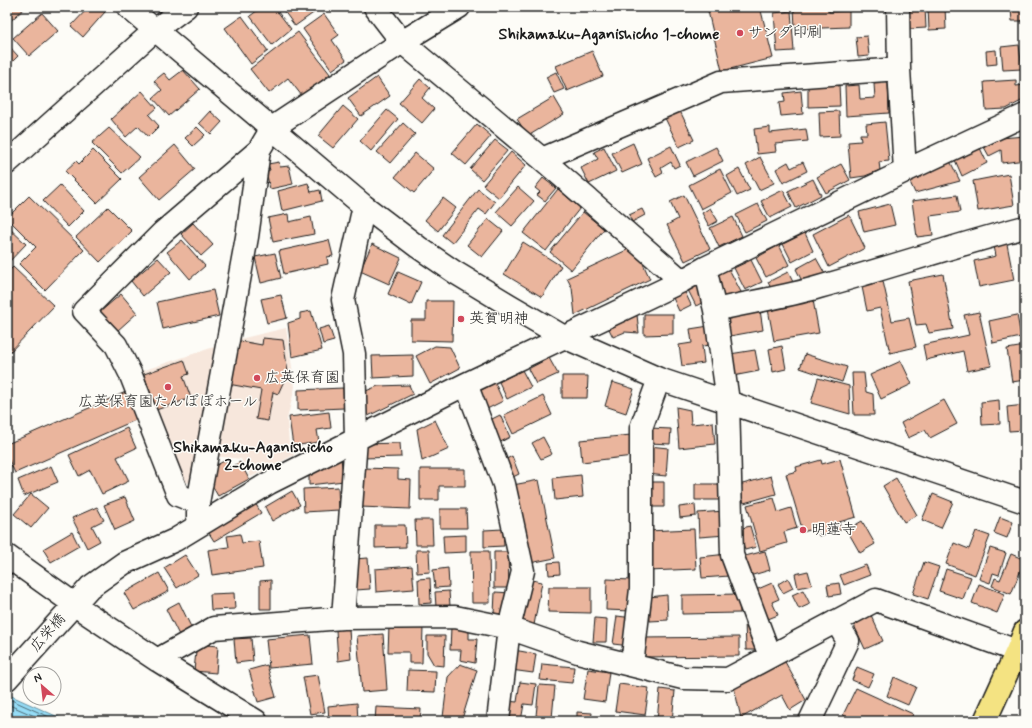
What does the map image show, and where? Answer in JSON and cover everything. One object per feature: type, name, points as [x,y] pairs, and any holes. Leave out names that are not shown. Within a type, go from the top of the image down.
[{"type":"main road","points":[[985,721],[1021,652],[1025,631]]},
{"type":"street","points":[[128,7],[364,206],[418,247],[509,306],[564,337],[659,379],[1025,502]]},
{"type":"street","points":[[7,163],[155,30],[186,7]]},
{"type":"street","points":[[375,7],[402,42],[542,159],[682,281]]},
{"type":"street","points":[[198,503],[178,495],[130,373],[120,352],[116,345],[84,311],[163,232],[259,150],[272,128],[402,42],[459,7]]},
{"type":"street","points":[[898,7],[899,69],[905,171]]},
{"type":"street","points":[[542,159],[721,82],[899,69]]},
{"type":"street","name":"広栄橋","points":[[7,679],[74,604],[99,579],[124,563],[175,540],[269,483],[466,384],[682,281],[705,268],[905,171],[1025,115]]},
{"type":"street","points":[[198,526],[198,503],[247,237],[259,150]]},
{"type":"street","points":[[343,618],[356,439],[354,354],[343,300],[364,206]]},
{"type":"street","points":[[715,310],[817,288],[894,266],[978,239],[1025,227]]},
{"type":"street","points":[[705,268],[715,310],[728,401],[732,555],[770,656]]},
{"type":"street","points":[[632,665],[641,588],[641,428],[659,379]]},
{"type":"street","points":[[466,384],[504,484],[523,571],[509,628],[498,721]]},
{"type":"street","points":[[7,556],[74,604],[157,660],[256,721]]},
{"type":"street","points":[[157,660],[214,628],[343,618],[455,617],[509,628],[578,652],[683,678],[728,679],[876,600],[1021,652]]},
{"type":"street","points":[[810,721],[848,641],[836,621]]},
{"type":"shaded area","points":[[286,328],[295,387],[287,419],[289,443],[294,455],[251,477],[241,459],[215,456],[235,340]]},
{"type":"shaded area","points":[[214,347],[193,483],[181,482],[142,371]]},
{"type":"water","points":[[7,694],[22,701],[22,706],[34,706],[67,721],[7,721]]},
{"type":"building","points":[[7,7],[26,7],[7,24]]},
{"type":"building","points":[[89,7],[97,7],[105,12],[83,37],[71,26]]},
{"type":"building","points":[[262,7],[274,7],[291,29],[272,45],[250,16]]},
{"type":"building","points":[[281,7],[317,7],[319,9],[295,26]]},
{"type":"building","name":"サンダ印刷","points":[[707,7],[760,7],[773,58],[722,71]]},
{"type":"building","points":[[794,7],[829,7],[829,12],[849,11],[849,27],[795,29]]},
{"type":"building","points":[[908,7],[925,7],[926,28],[910,29]]},
{"type":"building","points":[[928,7],[945,7],[946,29],[929,30]]},
{"type":"building","points":[[999,7],[1025,7],[1025,21],[1012,21],[1011,9],[999,9]]},
{"type":"building","points":[[791,11],[794,51],[777,52],[774,13]]},
{"type":"building","points":[[42,13],[58,31],[29,56],[13,38]]},
{"type":"building","points":[[324,14],[339,35],[332,40],[346,60],[332,70],[303,29]]},
{"type":"building","points":[[242,16],[268,51],[251,64],[225,28]]},
{"type":"building","points":[[298,32],[330,74],[302,96],[288,78],[269,93],[250,69]]},
{"type":"building","points":[[867,36],[869,56],[858,57],[856,37]]},
{"type":"building","points":[[7,44],[18,56],[7,67]]},
{"type":"building","points":[[1019,45],[1022,69],[1003,70],[1001,47]]},
{"type":"building","points":[[996,50],[997,64],[987,65],[986,51]]},
{"type":"building","points":[[592,51],[603,76],[567,91],[556,66]]},
{"type":"building","points":[[183,70],[200,89],[169,116],[153,98],[162,90],[154,81],[164,73],[170,80]]},
{"type":"building","points":[[556,72],[564,89],[554,93],[546,77]]},
{"type":"building","points":[[377,77],[390,96],[361,116],[348,98]]},
{"type":"building","points":[[420,79],[430,88],[422,98],[434,109],[422,123],[399,103]]},
{"type":"building","points":[[1016,80],[1016,86],[1025,85],[1025,99],[1006,109],[986,110],[984,82]]},
{"type":"building","points":[[888,83],[889,113],[846,116],[845,86],[859,85],[860,99],[875,98],[874,84]]},
{"type":"building","points":[[839,84],[840,106],[808,107],[808,86]]},
{"type":"building","points":[[142,91],[157,108],[149,115],[159,126],[148,137],[138,126],[126,137],[111,119]]},
{"type":"building","points":[[801,91],[803,114],[781,116],[779,103],[785,102],[784,93]]},
{"type":"building","points":[[554,97],[564,114],[528,136],[517,119]]},
{"type":"building","points":[[343,106],[358,119],[333,148],[318,136]]},
{"type":"building","points":[[387,110],[398,119],[371,151],[360,141]]},
{"type":"building","points":[[210,111],[222,122],[211,134],[199,123]]},
{"type":"building","points":[[680,111],[694,140],[679,147],[665,118]]},
{"type":"building","points":[[839,111],[840,136],[820,137],[819,112]]},
{"type":"building","points":[[885,122],[889,161],[879,162],[880,170],[865,176],[851,178],[848,142],[861,141],[860,134],[867,134],[866,124]]},
{"type":"building","points":[[403,123],[415,134],[390,163],[377,152]]},
{"type":"building","points":[[477,124],[491,136],[466,165],[452,153]]},
{"type":"building","points":[[197,127],[205,135],[193,146],[185,138]]},
{"type":"building","points":[[770,127],[770,133],[806,129],[808,141],[775,144],[776,152],[757,154],[754,129]]},
{"type":"building","points":[[109,128],[140,157],[122,173],[92,143]]},
{"type":"building","points":[[1025,136],[1025,160],[1002,163],[1001,150],[989,156],[984,147],[1001,138]]},
{"type":"building","points":[[495,140],[508,150],[482,180],[470,169]]},
{"type":"building","points":[[633,143],[642,164],[622,173],[612,153]]},
{"type":"building","points":[[175,145],[195,169],[159,200],[139,177]]},
{"type":"building","points":[[671,146],[680,165],[674,168],[671,162],[661,168],[663,173],[656,177],[647,158]]},
{"type":"building","points":[[604,147],[616,171],[589,184],[581,168],[598,159],[594,152]]},
{"type":"building","points":[[716,147],[723,161],[693,176],[686,162]]},
{"type":"building","points":[[980,148],[987,163],[962,176],[955,160]]},
{"type":"building","points":[[93,150],[122,179],[97,203],[65,171],[76,161],[79,164]]},
{"type":"building","points":[[511,152],[526,165],[499,198],[483,185]]},
{"type":"building","points":[[415,153],[434,169],[414,193],[395,177]]},
{"type":"building","points":[[760,157],[774,183],[759,190],[746,165]]},
{"type":"building","points":[[950,161],[960,181],[915,193],[909,180]]},
{"type":"building","points":[[279,162],[280,167],[289,166],[293,184],[270,189],[266,171],[270,170],[268,164]]},
{"type":"building","points":[[788,162],[791,168],[803,162],[807,171],[783,183],[776,169]]},
{"type":"building","points":[[841,164],[850,180],[826,193],[817,177]]},
{"type":"building","points":[[720,169],[732,193],[701,209],[689,185]]},
{"type":"building","points":[[739,169],[750,190],[737,196],[727,176]]},
{"type":"building","points":[[1009,174],[1014,205],[978,211],[973,181]]},
{"type":"building","points":[[543,178],[556,188],[545,201],[537,195],[540,192],[535,188]]},
{"type":"building","points":[[813,179],[821,195],[796,208],[788,191]]},
{"type":"building","points":[[308,183],[311,192],[320,190],[322,201],[282,211],[278,191]]},
{"type":"building","points":[[60,185],[84,211],[68,227],[43,201]]},
{"type":"building","points":[[518,187],[534,201],[512,226],[496,212]]},
{"type":"building","points":[[478,189],[495,202],[486,214],[479,209],[452,243],[442,235]]},
{"type":"building","points":[[558,189],[580,208],[546,251],[523,233]]},
{"type":"building","points":[[783,190],[792,207],[770,218],[761,201]]},
{"type":"building","points":[[684,195],[710,249],[685,261],[667,225],[678,219],[670,202]]},
{"type":"building","points":[[957,195],[960,212],[930,216],[933,235],[917,237],[912,201]]},
{"type":"building","points":[[29,196],[84,250],[45,290],[19,264],[36,247],[7,218]]},
{"type":"building","points":[[443,198],[456,208],[438,231],[425,220]]},
{"type":"building","points":[[758,204],[767,221],[745,232],[736,215]]},
{"type":"building","points":[[890,204],[895,225],[864,232],[859,212]]},
{"type":"building","points":[[108,207],[132,231],[100,262],[76,237]]},
{"type":"building","points":[[710,208],[718,221],[709,226],[702,213]]},
{"type":"building","points":[[642,209],[645,215],[632,222],[629,215]]},
{"type":"building","points":[[583,212],[604,229],[571,270],[550,252]]},
{"type":"building","points":[[288,214],[289,222],[311,217],[314,234],[273,242],[268,218]]},
{"type":"building","points":[[849,215],[865,248],[829,267],[813,234]]},
{"type":"building","points":[[733,217],[742,236],[719,247],[710,228]]},
{"type":"building","points":[[488,219],[503,231],[482,257],[467,245]]},
{"type":"building","points":[[193,223],[213,245],[201,256],[181,234]]},
{"type":"building","points":[[7,226],[26,244],[7,264]]},
{"type":"building","points":[[805,233],[813,251],[792,262],[783,244]]},
{"type":"building","points":[[1006,239],[1014,280],[979,287],[974,261],[996,256],[993,241]]},
{"type":"building","points":[[182,240],[205,266],[190,279],[167,252]]},
{"type":"building","points":[[329,240],[333,256],[327,257],[328,264],[284,274],[279,251]]},
{"type":"building","points":[[523,242],[561,266],[542,297],[504,274]]},
{"type":"building","points":[[372,244],[401,258],[389,284],[360,271]]},
{"type":"building","points":[[779,245],[789,265],[766,277],[756,258]]},
{"type":"building","points":[[629,249],[640,257],[650,279],[575,315],[572,288],[567,278]]},
{"type":"building","points":[[275,253],[281,278],[261,283],[255,257]]},
{"type":"building","points":[[158,258],[171,272],[143,296],[131,281]]},
{"type":"building","points":[[816,258],[825,274],[804,285],[796,269]]},
{"type":"building","points":[[751,260],[762,282],[745,290],[734,268]]},
{"type":"building","points":[[13,267],[54,306],[7,355],[7,273]]},
{"type":"building","points":[[729,269],[741,292],[720,302],[714,277]]},
{"type":"building","points":[[398,272],[421,282],[411,305],[388,294]]},
{"type":"building","points":[[788,272],[793,282],[773,293],[768,282]]},
{"type":"building","points":[[943,274],[953,329],[929,333],[926,324],[916,325],[908,281]]},
{"type":"building","points":[[882,277],[892,321],[909,318],[916,347],[890,353],[880,308],[867,311],[861,282]]},
{"type":"building","points":[[701,283],[709,299],[696,306],[688,290]]},
{"type":"building","points":[[213,290],[219,316],[163,329],[157,302]]},
{"type":"building","points":[[685,292],[691,305],[679,311],[673,298]]},
{"type":"building","points":[[121,294],[137,313],[117,331],[100,312]]},
{"type":"building","points":[[281,295],[287,318],[267,323],[261,299]]},
{"type":"building","points":[[813,300],[819,333],[774,341],[768,309]]},
{"type":"building","points":[[426,301],[453,301],[452,341],[411,340],[411,320],[426,320]]},
{"type":"building","points":[[760,310],[763,330],[730,336],[727,315]]},
{"type":"building","points":[[311,311],[322,350],[292,357],[288,323],[300,319],[300,313]]},
{"type":"building","points":[[979,312],[991,366],[967,371],[963,351],[926,360],[923,345],[969,335],[964,315]]},
{"type":"building","points":[[644,314],[673,314],[673,334],[644,335]]},
{"type":"building","points":[[637,315],[639,333],[625,332],[613,337],[609,329]]},
{"type":"building","points":[[1017,315],[1021,337],[993,343],[989,321]]},
{"type":"building","points":[[329,326],[334,341],[323,344],[319,329]]},
{"type":"building","points":[[709,326],[711,345],[702,346],[704,363],[682,366],[679,345],[692,343],[690,329]]},
{"type":"building","name":"広英保育園","points":[[263,338],[283,340],[288,372],[278,394],[273,392],[268,421],[256,419],[261,390],[228,384],[235,340],[262,345]]},
{"type":"building","points":[[435,346],[450,347],[460,368],[430,384],[416,356]]},
{"type":"building","points":[[782,346],[786,369],[773,372],[769,349]]},
{"type":"building","points":[[1025,346],[1025,380],[1012,382],[1007,349]]},
{"type":"building","points":[[755,350],[759,371],[733,376],[730,354]]},
{"type":"building","points":[[805,354],[847,367],[842,382],[800,368]]},
{"type":"building","points":[[413,355],[413,376],[373,378],[372,356]]},
{"type":"building","points":[[549,358],[558,374],[536,384],[528,369]]},
{"type":"building","name":"広英保育園たんぽぽホール","points":[[184,360],[189,374],[183,376],[191,398],[156,410],[144,374]]},
{"type":"building","points":[[901,361],[912,384],[881,399],[870,375]]},
{"type":"building","points":[[522,370],[531,387],[507,399],[499,382]]},
{"type":"building","points":[[852,373],[864,373],[866,392],[873,394],[874,415],[854,415]]},
{"type":"building","points":[[562,376],[588,376],[587,398],[562,398]]},
{"type":"building","points":[[818,378],[849,386],[850,414],[811,403]]},
{"type":"building","points":[[612,382],[634,389],[626,413],[605,406]]},
{"type":"building","points":[[495,383],[503,401],[483,411],[477,392]]},
{"type":"building","points":[[409,385],[413,394],[362,419],[361,393],[378,386]]},
{"type":"building","points":[[343,388],[344,408],[298,410],[298,390]]},
{"type":"building","points":[[128,391],[140,418],[15,473],[7,456],[7,444]]},
{"type":"building","points":[[543,396],[552,415],[513,434],[504,415]]},
{"type":"building","points":[[944,400],[957,424],[930,438],[925,430],[908,438],[901,423]]},
{"type":"building","points":[[999,400],[1000,424],[982,425],[981,402]]},
{"type":"building","points":[[1025,405],[1025,430],[1009,431],[1007,407]]},
{"type":"building","points":[[676,407],[690,410],[691,424],[713,422],[715,444],[679,448]]},
{"type":"building","points":[[329,412],[331,428],[317,430],[319,442],[293,446],[289,417]]},
{"type":"building","points":[[500,415],[510,437],[495,445],[486,422]]},
{"type":"building","points":[[435,420],[449,449],[422,461],[417,429]]},
{"type":"building","points":[[127,428],[136,448],[117,457],[129,481],[102,494],[90,470],[79,476],[69,455]]},
{"type":"building","points":[[649,428],[671,429],[670,444],[649,443]]},
{"type":"building","points":[[631,435],[633,456],[582,462],[580,440]]},
{"type":"building","points":[[543,437],[552,454],[541,459],[532,443]]},
{"type":"building","points":[[400,443],[401,457],[362,458],[362,444]]},
{"type":"building","points":[[649,446],[668,448],[666,476],[647,474]]},
{"type":"building","points":[[512,456],[519,474],[509,479],[503,461]]},
{"type":"building","points":[[341,459],[344,481],[309,485],[309,470]]},
{"type":"building","points":[[840,459],[856,517],[839,522],[841,530],[819,536],[816,528],[803,532],[786,474],[797,471],[796,467],[821,460],[822,464]]},
{"type":"building","points":[[226,460],[230,468],[240,462],[249,479],[218,496],[211,484],[213,467]]},
{"type":"building","points":[[51,466],[58,482],[24,496],[18,480]]},
{"type":"building","points":[[361,468],[398,469],[398,479],[411,480],[410,509],[360,507]]},
{"type":"building","points":[[420,469],[465,469],[465,486],[439,486],[439,500],[420,500]]},
{"type":"building","points":[[581,475],[583,497],[555,500],[553,478]]},
{"type":"building","points":[[771,476],[776,494],[744,503],[739,485]]},
{"type":"building","points":[[896,478],[917,515],[904,522],[883,486]]},
{"type":"building","points":[[539,480],[555,558],[530,563],[513,485]]},
{"type":"building","points":[[647,482],[664,482],[664,507],[647,507]]},
{"type":"building","points":[[695,484],[722,484],[721,500],[695,500]]},
{"type":"building","points":[[338,487],[339,510],[304,512],[303,489]]},
{"type":"building","points":[[292,491],[300,505],[272,521],[265,507]]},
{"type":"building","points":[[31,494],[48,508],[31,528],[14,514]]},
{"type":"building","points":[[933,494],[953,502],[941,528],[922,520]]},
{"type":"building","points":[[125,497],[135,521],[115,530],[104,505]]},
{"type":"building","points":[[774,498],[778,512],[791,508],[797,528],[784,532],[787,543],[760,551],[747,505]]},
{"type":"building","points":[[254,501],[261,513],[214,541],[207,530]]},
{"type":"building","points":[[695,505],[696,516],[680,518],[679,507]]},
{"type":"building","points":[[97,507],[104,520],[92,526],[100,541],[87,548],[72,518]]},
{"type":"building","points":[[440,509],[466,509],[467,528],[440,528]]},
{"type":"building","points":[[724,511],[726,535],[699,537],[698,513]]},
{"type":"building","points":[[1000,517],[1013,522],[1007,538],[994,533]]},
{"type":"building","points":[[415,520],[432,520],[433,545],[416,545]]},
{"type":"building","points":[[862,521],[875,544],[860,553],[847,530]]},
{"type":"building","points":[[375,525],[405,525],[406,547],[375,548]]},
{"type":"building","points":[[750,526],[756,547],[745,550],[739,529]]},
{"type":"building","points":[[503,529],[504,546],[484,547],[484,530]]},
{"type":"building","points":[[694,529],[696,569],[648,571],[646,531]]},
{"type":"building","points":[[976,531],[990,536],[975,575],[946,564],[954,543],[969,549]]},
{"type":"building","points":[[72,532],[79,546],[51,562],[43,549]]},
{"type":"building","points":[[240,534],[242,543],[259,541],[263,568],[212,575],[208,550],[229,547],[227,536]]},
{"type":"building","points":[[466,535],[466,552],[444,553],[443,536]]},
{"type":"building","points":[[990,548],[1006,553],[999,575],[993,573],[990,583],[979,579]]},
{"type":"building","points":[[416,550],[429,550],[430,572],[417,573]]},
{"type":"building","points":[[471,551],[489,551],[490,603],[472,603]]},
{"type":"building","points":[[765,551],[770,570],[746,577],[741,557]]},
{"type":"building","points":[[494,552],[508,552],[509,588],[494,588]]},
{"type":"building","points":[[727,554],[729,576],[702,578],[700,557]]},
{"type":"building","points":[[1011,554],[1025,560],[1011,594],[992,586],[995,578],[1000,580]]},
{"type":"building","points":[[185,555],[198,575],[177,588],[164,568]]},
{"type":"building","points":[[368,558],[370,589],[356,590],[354,559]]},
{"type":"building","points":[[559,562],[560,574],[549,575],[548,563]]},
{"type":"building","points":[[924,562],[939,567],[928,599],[913,594]]},
{"type":"building","points":[[866,565],[870,575],[844,585],[840,575]]},
{"type":"building","points":[[412,566],[414,589],[376,592],[375,569]]},
{"type":"building","points":[[448,568],[449,587],[435,588],[433,570]]},
{"type":"building","points":[[946,569],[971,577],[963,599],[939,591]]},
{"type":"building","points":[[808,571],[812,585],[798,588],[795,574]]},
{"type":"building","points":[[159,573],[169,591],[134,610],[124,593]]},
{"type":"building","points":[[430,578],[431,603],[419,604],[418,579]]},
{"type":"building","points":[[788,578],[793,588],[783,593],[778,584]]},
{"type":"building","points":[[527,579],[542,582],[534,625],[519,622]]},
{"type":"building","points":[[607,579],[632,580],[631,611],[606,610]]},
{"type":"building","points":[[271,580],[271,609],[260,609],[260,581]]},
{"type":"building","points":[[772,583],[779,599],[772,602],[778,615],[763,621],[751,592]]},
{"type":"building","points":[[839,583],[841,594],[829,596],[827,585]]},
{"type":"building","points":[[979,584],[1005,594],[997,613],[972,603]]},
{"type":"building","points":[[549,587],[591,587],[591,613],[548,612]]},
{"type":"building","points":[[803,590],[810,604],[799,609],[792,595]]},
{"type":"building","points":[[449,591],[450,606],[436,607],[435,592]]},
{"type":"building","points":[[495,592],[511,593],[511,614],[494,614]]},
{"type":"building","points":[[234,593],[235,609],[211,610],[210,594]]},
{"type":"building","points":[[740,594],[740,613],[682,614],[682,595]]},
{"type":"building","points":[[667,595],[668,620],[650,621],[649,597]]},
{"type":"building","points":[[179,602],[192,629],[179,635],[166,609]]},
{"type":"building","points":[[871,615],[883,641],[865,649],[853,623]]},
{"type":"building","points":[[617,616],[633,618],[630,646],[613,644]]},
{"type":"building","points":[[595,618],[607,619],[606,642],[593,642]]},
{"type":"building","points":[[745,621],[754,621],[756,650],[746,650]]},
{"type":"building","points":[[389,626],[423,627],[422,663],[409,663],[409,652],[388,652]]},
{"type":"building","points":[[451,627],[469,628],[469,639],[477,639],[475,663],[460,660],[461,650],[450,650]]},
{"type":"building","points":[[349,629],[351,659],[338,661],[336,630]]},
{"type":"building","points":[[383,634],[387,690],[362,692],[357,636]]},
{"type":"building","points":[[310,635],[313,664],[269,668],[266,639]]},
{"type":"building","points":[[427,636],[445,636],[444,666],[434,665],[427,653]]},
{"type":"building","points":[[739,637],[739,656],[641,657],[641,638]]},
{"type":"building","points":[[251,638],[253,661],[236,663],[234,639]]},
{"type":"building","points":[[207,645],[218,646],[216,673],[194,671],[196,651]]},
{"type":"building","points":[[514,650],[536,654],[533,673],[511,670]]},
{"type":"building","points":[[784,660],[806,700],[790,710],[782,695],[741,718],[734,687]]},
{"type":"building","points":[[460,664],[477,670],[462,719],[443,717],[448,677]]},
{"type":"building","points":[[542,664],[574,667],[572,683],[540,680]]},
{"type":"building","points":[[267,665],[276,697],[258,702],[249,670]]},
{"type":"building","points":[[857,667],[874,674],[868,687],[852,680]]},
{"type":"building","points":[[588,669],[609,672],[605,702],[583,699]]},
{"type":"building","points":[[408,670],[436,671],[435,692],[407,691]]},
{"type":"building","points":[[318,675],[325,712],[310,714],[303,677]]},
{"type":"building","points":[[894,677],[916,687],[908,705],[887,696]]},
{"type":"building","points":[[520,682],[536,684],[533,705],[524,704],[521,721],[504,720],[507,701],[517,702]]},
{"type":"building","points":[[619,684],[649,688],[645,715],[615,711]]},
{"type":"building","points":[[539,685],[555,686],[552,718],[536,716]]},
{"type":"building","points":[[856,688],[913,714],[910,721],[856,721],[843,715]]},
{"type":"building","points":[[660,689],[675,691],[672,721],[657,721]]},
{"type":"building","points":[[357,703],[358,721],[345,721],[345,719],[329,721],[328,706]]},
{"type":"building","points":[[376,707],[421,709],[420,721],[375,721]]},
{"type":"building","points":[[577,712],[592,713],[591,721],[577,721]]},
{"type":"building","points":[[598,717],[615,719],[614,721],[597,721]]},
{"type":"place","name":"サンダ印刷","points":[[740,33]]},
{"type":"place","name":"英賀明神","points":[[461,319]]},
{"type":"place","name":"広英保育園","points":[[257,378]]},
{"type":"place","name":"広英保育園たんぽぽホール","points":[[168,387]]},
{"type":"place","name":"明蓮寺","points":[[803,530]]},
{"type":"district","name":"Shikamaku-Aganishicho 1-chome","points":[[609,34]]},
{"type":"district","name":"Shikamaku-Aganishicho 2-chome","points":[[253,456]]}]
